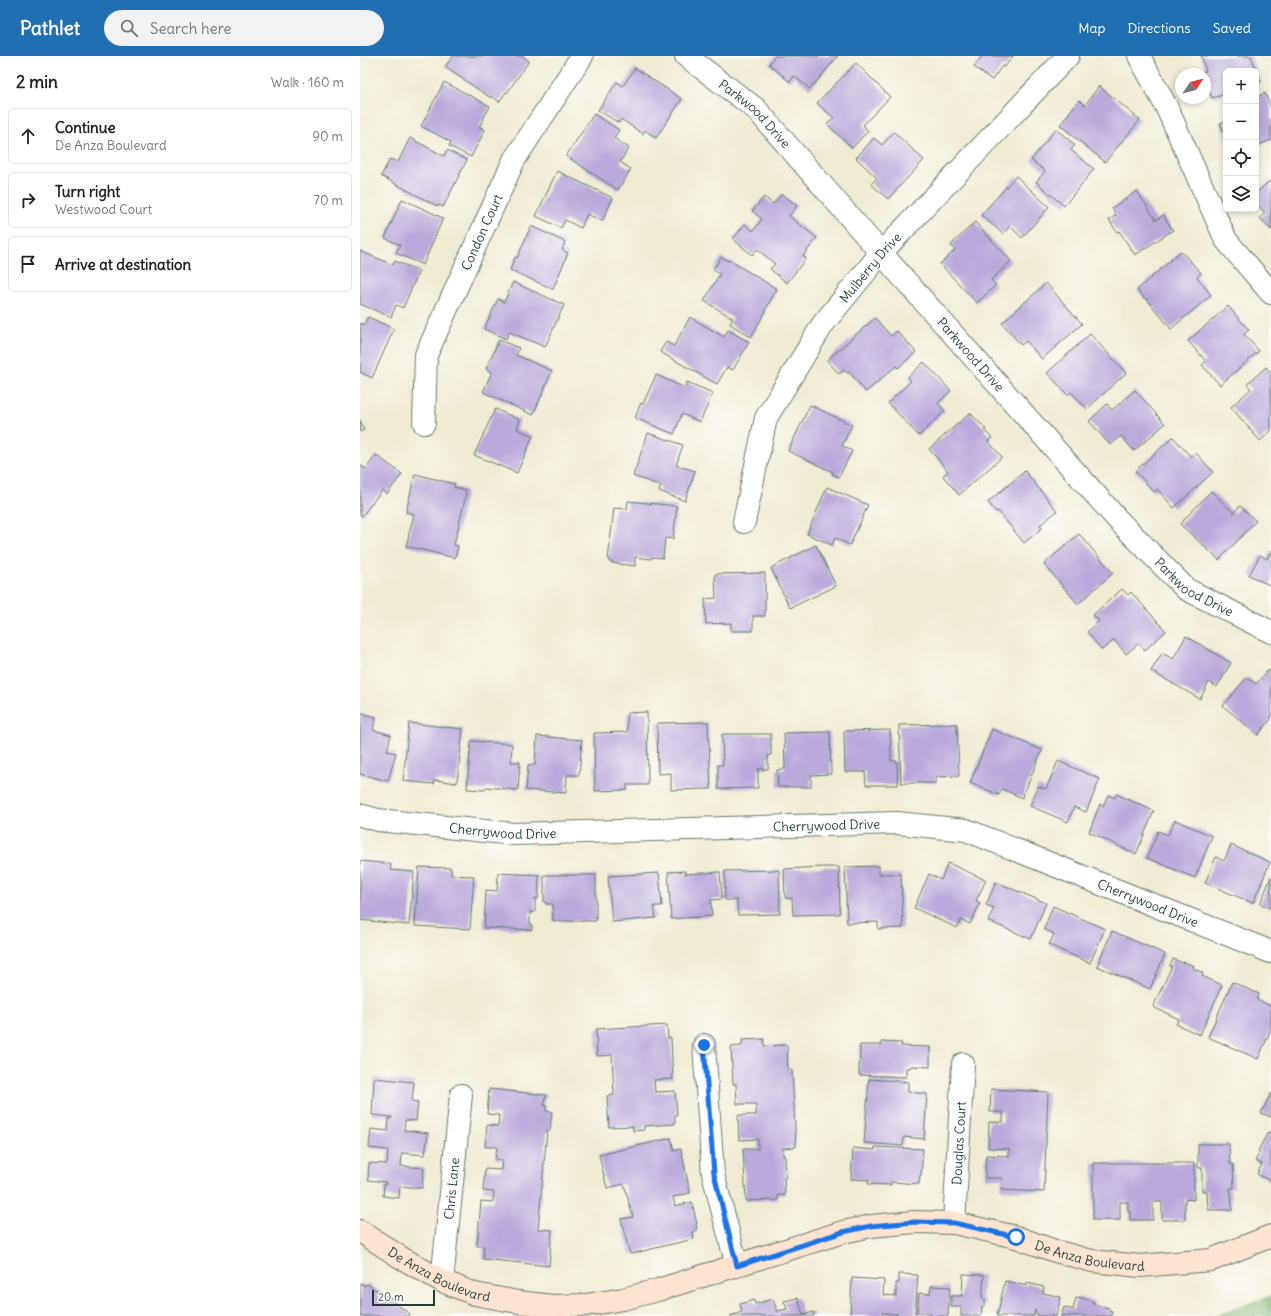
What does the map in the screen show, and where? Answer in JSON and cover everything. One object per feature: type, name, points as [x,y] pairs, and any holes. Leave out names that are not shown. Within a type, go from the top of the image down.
[{"type":"street","name":"Condon Court","points":[[424,423],[426,356],[514,160],[582,56]]},
{"type":"street","name":"Parkwood Drive","points":[[686,56],[756,109],[881,253],[1118,520],[1186,589],[1271,632]]},
{"type":"street","name":"Mulberry Drive","points":[[744,522],[766,418],[823,324],[881,253],[1068,56]]},
{"type":"street","points":[[1139,56],[1166,106],[1226,240],[1271,293]]},
{"type":"street","name":"Cherrywood Drive","points":[[360,815],[378,820],[514,834],[897,823],[966,830],[1271,952]]},
{"type":"street","points":[[704,1045],[714,1174],[737,1266]]},
{"type":"street","name":"Douglas Court","points":[[954,1223],[963,1064]]},
{"type":"street","name":"Chris Lane","points":[[442,1281],[462,1095]]},
{"type":"street","name":"De Anza Boulevard","points":[[360,1231],[400,1257],[442,1281],[475,1294],[518,1302],[553,1306],[586,1305],[623,1299],[737,1266],[843,1232],[871,1226],[915,1222],[954,1223],[1016,1237],[1055,1251],[1092,1261],[1140,1266],[1211,1260],[1271,1236]]},
{"type":"green space","points":[[1271,1296],[1271,1316],[1215,1316]]},
{"type":"building","points":[[453,56],[523,56],[529,61],[499,102],[492,96],[491,98],[445,67]]},
{"type":"building","points":[[775,56],[838,56],[810,89],[794,76],[790,82],[769,64]]},
{"type":"building","points":[[982,56],[1013,56],[1005,67],[1002,66],[992,80],[974,67]]},
{"type":"building","points":[[1201,56],[1251,56],[1256,68],[1223,68],[1223,95],[1212,98],[1211,68],[1205,68]]},
{"type":"building","points":[[856,63],[890,97],[863,125],[868,131],[852,148],[827,124],[834,118],[817,103]]},
{"type":"building","points":[[635,68],[682,99],[656,138],[645,130],[643,134],[621,119],[619,123],[598,110],[617,82],[623,86]]},
{"type":"building","points":[[444,82],[490,106],[479,127],[485,130],[471,157],[449,146],[451,142],[421,126]]},
{"type":"building","points":[[1099,86],[1140,120],[1105,162],[1060,125],[1079,100],[1085,105]]},
{"type":"building","points":[[1265,93],[1271,108],[1271,140],[1259,145],[1259,104],[1259,96]]},
{"type":"building","points":[[594,114],[619,130],[614,138],[629,148],[620,162],[631,169],[618,190],[566,156]]},
{"type":"building","points":[[1223,122],[1223,131],[1220,123]]},
{"type":"building","points":[[1056,129],[1075,145],[1071,150],[1094,169],[1064,206],[1036,182],[1045,171],[1031,160]]},
{"type":"building","points":[[894,132],[924,160],[888,199],[871,184],[877,178],[856,158],[874,138],[882,145]]},
{"type":"building","points":[[410,138],[444,156],[447,150],[467,160],[443,207],[437,206],[381,176],[390,159],[398,162]]},
{"type":"building","points":[[557,171],[613,198],[602,221],[587,214],[581,228],[565,220],[561,228],[536,216]]},
{"type":"building","points":[[1016,176],[1049,207],[1022,238],[1010,226],[1003,234],[981,215]]},
{"type":"building","points":[[1271,180],[1271,230],[1260,218],[1265,213],[1259,206],[1259,190]]},
{"type":"building","points":[[1137,191],[1156,220],[1163,215],[1173,230],[1135,255],[1119,231],[1117,232],[1109,220],[1116,215],[1112,208]]},
{"type":"building","points":[[782,194],[797,206],[789,216],[817,238],[803,256],[806,258],[787,283],[770,269],[775,264],[757,249],[752,255],[733,239],[745,224],[753,231],[762,219],[752,211],[764,197],[773,204]]},
{"type":"building","points":[[402,199],[443,218],[423,265],[396,253],[400,245],[385,238]]},
{"type":"building","points":[[975,222],[1011,261],[991,280],[996,285],[977,303],[940,264],[955,250],[951,245]]},
{"type":"building","points":[[531,226],[565,242],[562,250],[568,253],[553,289],[510,270]]},
{"type":"building","points":[[360,251],[393,265],[395,261],[419,271],[403,308],[396,305],[391,317],[360,304]]},
{"type":"building","points":[[1181,251],[1201,273],[1197,277],[1211,295],[1171,329],[1146,298],[1145,299],[1137,290]]},
{"type":"building","points":[[721,257],[728,261],[729,260],[777,289],[751,337],[730,324],[733,318],[704,301],[720,274],[713,270]]},
{"type":"building","points":[[513,282],[564,305],[545,347],[509,332],[506,339],[484,329],[498,299],[504,302]]},
{"type":"building","points":[[1046,283],[1082,324],[1042,359],[1026,341],[1021,345],[1002,323]]},
{"type":"building","points":[[1228,306],[1249,330],[1244,334],[1259,351],[1220,385],[1202,365],[1206,361],[1188,341]]},
{"type":"building","points":[[368,317],[394,329],[372,378],[360,372],[360,323],[364,325]]},
{"type":"building","points":[[690,317],[724,337],[728,330],[749,342],[733,370],[727,367],[717,384],[660,352],[666,342],[674,346]]},
{"type":"building","points":[[875,318],[891,336],[897,331],[916,352],[898,368],[896,366],[866,392],[849,372],[847,373],[844,370],[839,374],[827,360]]},
{"type":"building","points":[[1090,334],[1126,373],[1087,409],[1071,392],[1068,395],[1047,373]]},
{"type":"building","points":[[499,340],[519,348],[516,355],[552,371],[533,415],[483,392],[492,372],[486,369]]},
{"type":"building","points":[[924,362],[951,391],[938,403],[945,411],[919,436],[888,403],[911,381],[908,377]]},
{"type":"building","points":[[1266,367],[1271,373],[1271,431],[1260,441],[1231,407],[1251,389],[1247,384]]},
{"type":"building","points":[[656,375],[685,388],[687,382],[713,393],[700,422],[682,414],[674,434],[635,418]]},
{"type":"building","points":[[1135,390],[1165,424],[1134,451],[1121,436],[1110,445],[1089,421],[1107,404],[1112,410]]},
{"type":"building","points":[[810,405],[852,425],[842,446],[852,451],[839,477],[832,474],[833,472],[788,451]]},
{"type":"building","points":[[495,409],[520,420],[517,429],[533,436],[517,473],[474,455]]},
{"type":"building","points":[[970,413],[986,429],[984,430],[992,438],[988,441],[1002,457],[959,495],[943,476],[948,471],[929,449]]},
{"type":"building","points":[[360,420],[364,430],[360,432]]},
{"type":"building","points":[[648,433],[683,445],[676,465],[695,471],[685,501],[659,491],[661,486],[633,476]]},
{"type":"building","points":[[1173,437],[1191,457],[1196,453],[1213,472],[1174,508],[1157,489],[1154,492],[1135,471]]},
{"type":"building","points":[[376,455],[402,474],[387,494],[382,490],[362,516],[360,514],[360,465],[366,469]]},
{"type":"building","points":[[1025,471],[1057,511],[1040,525],[1042,528],[1024,543],[998,511],[996,512],[988,502]]},
{"type":"building","points":[[415,474],[455,484],[454,487],[466,490],[454,545],[458,546],[455,558],[406,546],[414,514],[406,512]]},
{"type":"building","points":[[827,487],[868,505],[850,545],[835,538],[832,545],[807,534]]},
{"type":"building","points":[[1211,491],[1234,513],[1240,506],[1256,521],[1219,560],[1180,524]]},
{"type":"building","points":[[628,501],[677,506],[673,539],[665,538],[663,558],[652,557],[651,559],[635,557],[635,566],[612,563],[608,560],[614,508],[627,509]]},
{"type":"building","points":[[1079,534],[1113,573],[1078,604],[1044,564]]},
{"type":"building","points":[[816,545],[836,586],[790,608],[771,568]]},
{"type":"building","points":[[1271,550],[1271,586],[1249,575],[1260,555],[1267,559]]},
{"type":"building","points":[[765,573],[765,616],[753,616],[753,631],[731,631],[731,623],[706,624],[705,599],[716,598],[715,574]]},
{"type":"building","points":[[1122,589],[1128,595],[1131,592],[1166,631],[1145,650],[1139,643],[1126,654],[1114,640],[1102,650],[1087,632],[1099,621],[1093,615]]},
{"type":"building","points":[[1186,636],[1231,663],[1217,687],[1209,682],[1200,699],[1151,671],[1162,653],[1173,659]]},
{"type":"building","points":[[1268,670],[1271,673],[1271,719],[1258,735],[1223,706],[1247,677],[1256,684]]},
{"type":"building","points":[[647,712],[648,785],[627,785],[627,790],[595,791],[594,733],[627,732],[627,713]]},
{"type":"building","points":[[360,713],[376,717],[373,730],[391,735],[387,751],[396,753],[388,781],[360,774]]},
{"type":"building","points":[[708,722],[711,789],[671,790],[671,773],[658,774],[657,723]]},
{"type":"building","points":[[409,723],[463,729],[457,783],[435,780],[434,784],[403,781]]},
{"type":"building","points":[[957,724],[959,776],[936,777],[936,783],[901,783],[899,725]]},
{"type":"building","points":[[992,729],[1042,750],[1022,798],[1002,789],[999,795],[970,783]]},
{"type":"building","points":[[890,730],[891,761],[897,761],[898,785],[866,785],[865,772],[845,772],[844,731]]},
{"type":"building","points":[[830,732],[831,774],[811,775],[811,787],[778,787],[777,770],[785,769],[784,733]]},
{"type":"building","points":[[722,734],[771,734],[771,755],[768,756],[768,769],[758,769],[758,788],[718,789],[718,765],[723,765]]},
{"type":"building","points":[[537,736],[582,740],[579,775],[567,775],[566,793],[526,790],[528,765],[535,765]]},
{"type":"building","points":[[471,741],[512,744],[511,762],[520,762],[518,790],[486,787],[485,790],[467,789]]},
{"type":"building","points":[[1058,761],[1100,779],[1086,812],[1074,807],[1068,822],[1030,806],[1038,786],[1046,789]]},
{"type":"building","points":[[1116,794],[1154,811],[1136,854],[1089,832],[1100,804],[1103,806],[1108,795],[1115,798]]},
{"type":"building","points":[[1175,820],[1212,836],[1195,878],[1147,858],[1158,831],[1168,835]]},
{"type":"building","points":[[1231,845],[1270,862],[1253,903],[1205,883],[1216,857],[1224,861]]},
{"type":"building","points":[[360,861],[391,864],[390,870],[414,872],[409,925],[360,920]]},
{"type":"building","points":[[948,863],[986,880],[976,901],[980,903],[970,924],[961,920],[957,928],[914,908],[929,874],[941,880]]},
{"type":"building","points":[[879,866],[879,874],[901,874],[903,928],[878,929],[878,922],[847,923],[845,867]]},
{"type":"building","points":[[419,867],[451,868],[451,875],[474,876],[470,929],[415,926]]},
{"type":"building","points":[[839,867],[840,914],[793,915],[792,898],[785,898],[784,869]]},
{"type":"building","points":[[779,870],[780,914],[738,915],[737,900],[725,900],[725,871]]},
{"type":"building","points":[[685,871],[685,874],[720,872],[722,899],[711,900],[712,916],[671,919],[668,872]]},
{"type":"building","points":[[498,873],[539,875],[538,899],[535,898],[535,912],[530,912],[530,924],[532,924],[532,930],[484,928],[486,890],[497,891]]},
{"type":"building","points":[[659,873],[662,906],[654,906],[656,918],[612,922],[608,876]]},
{"type":"building","points":[[544,875],[596,875],[596,921],[553,921],[553,904],[546,904],[546,902],[544,902]]},
{"type":"building","points":[[1271,877],[1271,908],[1260,904]]},
{"type":"building","points":[[996,882],[1046,903],[1031,939],[988,921],[994,908],[986,905]]},
{"type":"building","points":[[1053,906],[1105,929],[1090,963],[1049,945],[1054,934],[1044,929]]},
{"type":"building","points":[[1112,931],[1165,954],[1150,989],[1097,966]]},
{"type":"building","points":[[1173,959],[1194,966],[1193,968],[1203,973],[1202,976],[1222,985],[1200,1035],[1176,1024],[1179,1019],[1153,1007],[1172,966],[1170,966]]},
{"type":"building","points":[[1232,982],[1259,994],[1257,1000],[1271,1006],[1271,1029],[1258,1059],[1208,1037]]},
{"type":"building","points":[[667,1025],[668,1038],[671,1038],[673,1079],[654,1080],[655,1092],[675,1091],[677,1115],[675,1115],[675,1124],[644,1126],[644,1130],[633,1131],[633,1126],[609,1127],[607,1096],[614,1095],[612,1055],[597,1056],[596,1029]]},
{"type":"building","points":[[764,1039],[764,1046],[787,1045],[788,1070],[792,1070],[796,1147],[783,1148],[786,1177],[784,1178],[785,1195],[778,1195],[778,1200],[746,1201],[743,1149],[758,1149],[758,1139],[739,1140],[738,1115],[756,1115],[756,1104],[737,1104],[736,1084],[733,1084],[731,1047],[742,1046],[742,1040]]},
{"type":"building","points":[[881,1042],[902,1043],[901,1046],[930,1047],[930,1067],[911,1066],[910,1068],[906,1068],[906,1077],[859,1075],[860,1045],[882,1045]]},
{"type":"building","points":[[374,1078],[414,1082],[412,1101],[418,1102],[416,1121],[405,1120],[404,1130],[428,1133],[425,1155],[402,1153],[401,1166],[424,1168],[422,1188],[400,1186],[399,1198],[383,1196],[384,1184],[386,1184],[386,1182],[368,1180],[369,1163],[387,1164],[388,1150],[369,1148],[371,1129],[388,1131],[389,1118],[391,1119],[392,1117],[372,1115]]},
{"type":"building","points":[[869,1079],[908,1082],[908,1092],[927,1094],[924,1139],[904,1137],[903,1146],[864,1143]]},
{"type":"building","points":[[489,1089],[547,1095],[544,1105],[546,1106],[546,1111],[552,1112],[550,1131],[547,1131],[538,1229],[552,1230],[549,1266],[483,1259],[484,1246],[477,1246],[481,1201],[492,1202],[494,1192],[483,1191],[485,1169],[501,1170],[502,1160],[495,1159],[497,1147],[485,1147],[487,1125],[498,1126],[499,1115],[487,1114]]},
{"type":"building","points":[[991,1089],[1048,1092],[1044,1192],[1001,1190],[1002,1178],[985,1178],[986,1155],[1009,1156],[1009,1149],[988,1148],[989,1122],[1003,1122],[1003,1112],[990,1112]]},
{"type":"building","points":[[1271,1093],[1271,1117],[1261,1113]]},
{"type":"building","points":[[1268,1132],[1271,1133],[1271,1181],[1257,1174],[1262,1164],[1255,1161],[1260,1152],[1258,1151]]},
{"type":"building","points":[[671,1138],[674,1151],[681,1149],[690,1193],[673,1197],[675,1206],[692,1202],[697,1231],[693,1232],[694,1239],[630,1254],[621,1219],[633,1217],[624,1184],[607,1188],[599,1155]]},
{"type":"building","points":[[1198,1144],[1229,1144],[1230,1164],[1233,1164],[1234,1188],[1230,1188],[1232,1210],[1208,1210],[1207,1191],[1202,1191],[1202,1168],[1198,1168]]},
{"type":"building","points":[[875,1147],[923,1149],[919,1184],[891,1182],[891,1185],[868,1184],[869,1180],[851,1179],[853,1148],[875,1150]]},
{"type":"building","points":[[1093,1163],[1194,1163],[1194,1200],[1185,1199],[1185,1220],[1162,1220],[1162,1202],[1153,1202],[1153,1220],[1130,1220],[1128,1202],[1120,1202],[1120,1220],[1093,1220]]},
{"type":"building","points":[[899,1274],[918,1275],[915,1316],[897,1316],[897,1314],[882,1313],[882,1316],[850,1316],[852,1278],[884,1280],[883,1295],[896,1296],[896,1283],[899,1283]]},
{"type":"building","points":[[963,1274],[984,1275],[982,1299],[985,1299],[985,1306],[982,1306],[981,1316],[961,1316],[961,1307],[951,1307],[951,1296],[962,1296]]},
{"type":"building","points":[[1005,1281],[1027,1286],[1027,1283],[1044,1287],[1043,1293],[1061,1297],[1056,1316],[1038,1316],[1035,1310],[1034,1316],[997,1316]]},
{"type":"building","points":[[360,1283],[365,1286],[367,1284],[393,1300],[392,1301],[410,1314],[409,1316],[360,1316]]},
{"type":"building","points":[[931,1286],[950,1287],[948,1316],[929,1316],[930,1313],[917,1313],[919,1293],[930,1294]]},
{"type":"building","points":[[1079,1297],[1094,1302],[1093,1304],[1109,1308],[1109,1310],[1112,1311],[1111,1316],[1061,1316],[1064,1307],[1073,1310],[1076,1298],[1078,1299]]},
{"type":"building","points":[[798,1298],[803,1315],[813,1312],[814,1316],[730,1316],[742,1312],[740,1304],[754,1300],[755,1304],[773,1299],[777,1311],[787,1309],[784,1301]]},
{"type":"route","points":[[704,1045],[714,1174],[730,1243],[737,1266],[843,1232],[871,1226],[915,1222],[954,1223],[1016,1237]]}]
